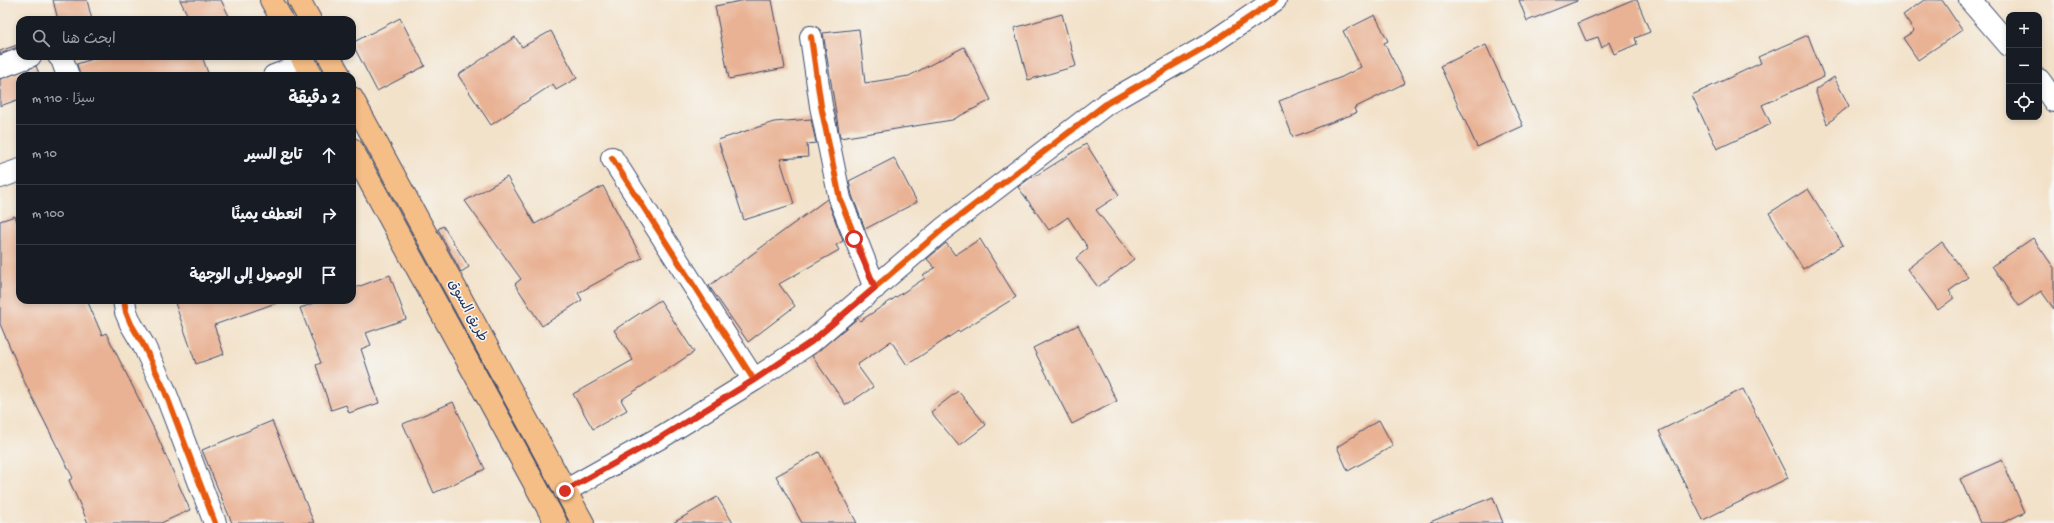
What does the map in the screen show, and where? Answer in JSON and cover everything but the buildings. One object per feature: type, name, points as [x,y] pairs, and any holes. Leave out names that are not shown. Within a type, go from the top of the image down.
[{"type":"main road","points":[[271,0],[280,16]]},
{"type":"main road","points":[[299,0],[308,16]]},
{"type":"main road","points":[[331,60],[338,72]]},
{"type":"main road","name":"طريق السوق","points":[[356,105],[583,523]]},
{"type":"main road","name":"طريق السوق","points":[[356,156],[556,523]]},
{"type":"street","points":[[565,491],[663,436],[754,380],[811,342],[943,229],[1106,104],[1207,46],[1274,0]]},
{"type":"street","points":[[1970,0],[2006,42]]},
{"type":"street","points":[[810,37],[821,106],[840,199],[875,288]]},
{"type":"street","points":[[0,67],[19,60]]},
{"type":"street","points":[[62,60],[67,72]]},
{"type":"street","points":[[286,72],[306,65]]},
{"type":"street","points":[[2042,84],[2054,101]]},
{"type":"street","points":[[612,158],[754,380]]},
{"type":"street","points":[[0,177],[16,171]]},
{"type":"street","points":[[125,304],[131,324],[144,346],[164,389],[215,523]]},
{"type":"cycle path","points":[[565,491],[663,436],[754,380],[811,342],[943,229],[1106,104],[1207,46],[1275,0]]},
{"type":"cycle path","points":[[811,37],[821,106],[840,199],[875,288]]},
{"type":"cycle path","points":[[612,158],[754,380]]},
{"type":"cycle path","points":[[125,304],[131,324],[144,346],[164,389],[215,523]]},
{"type":"route","points":[[565,491],[663,436],[754,380],[811,342],[875,288],[854,239]]}]
